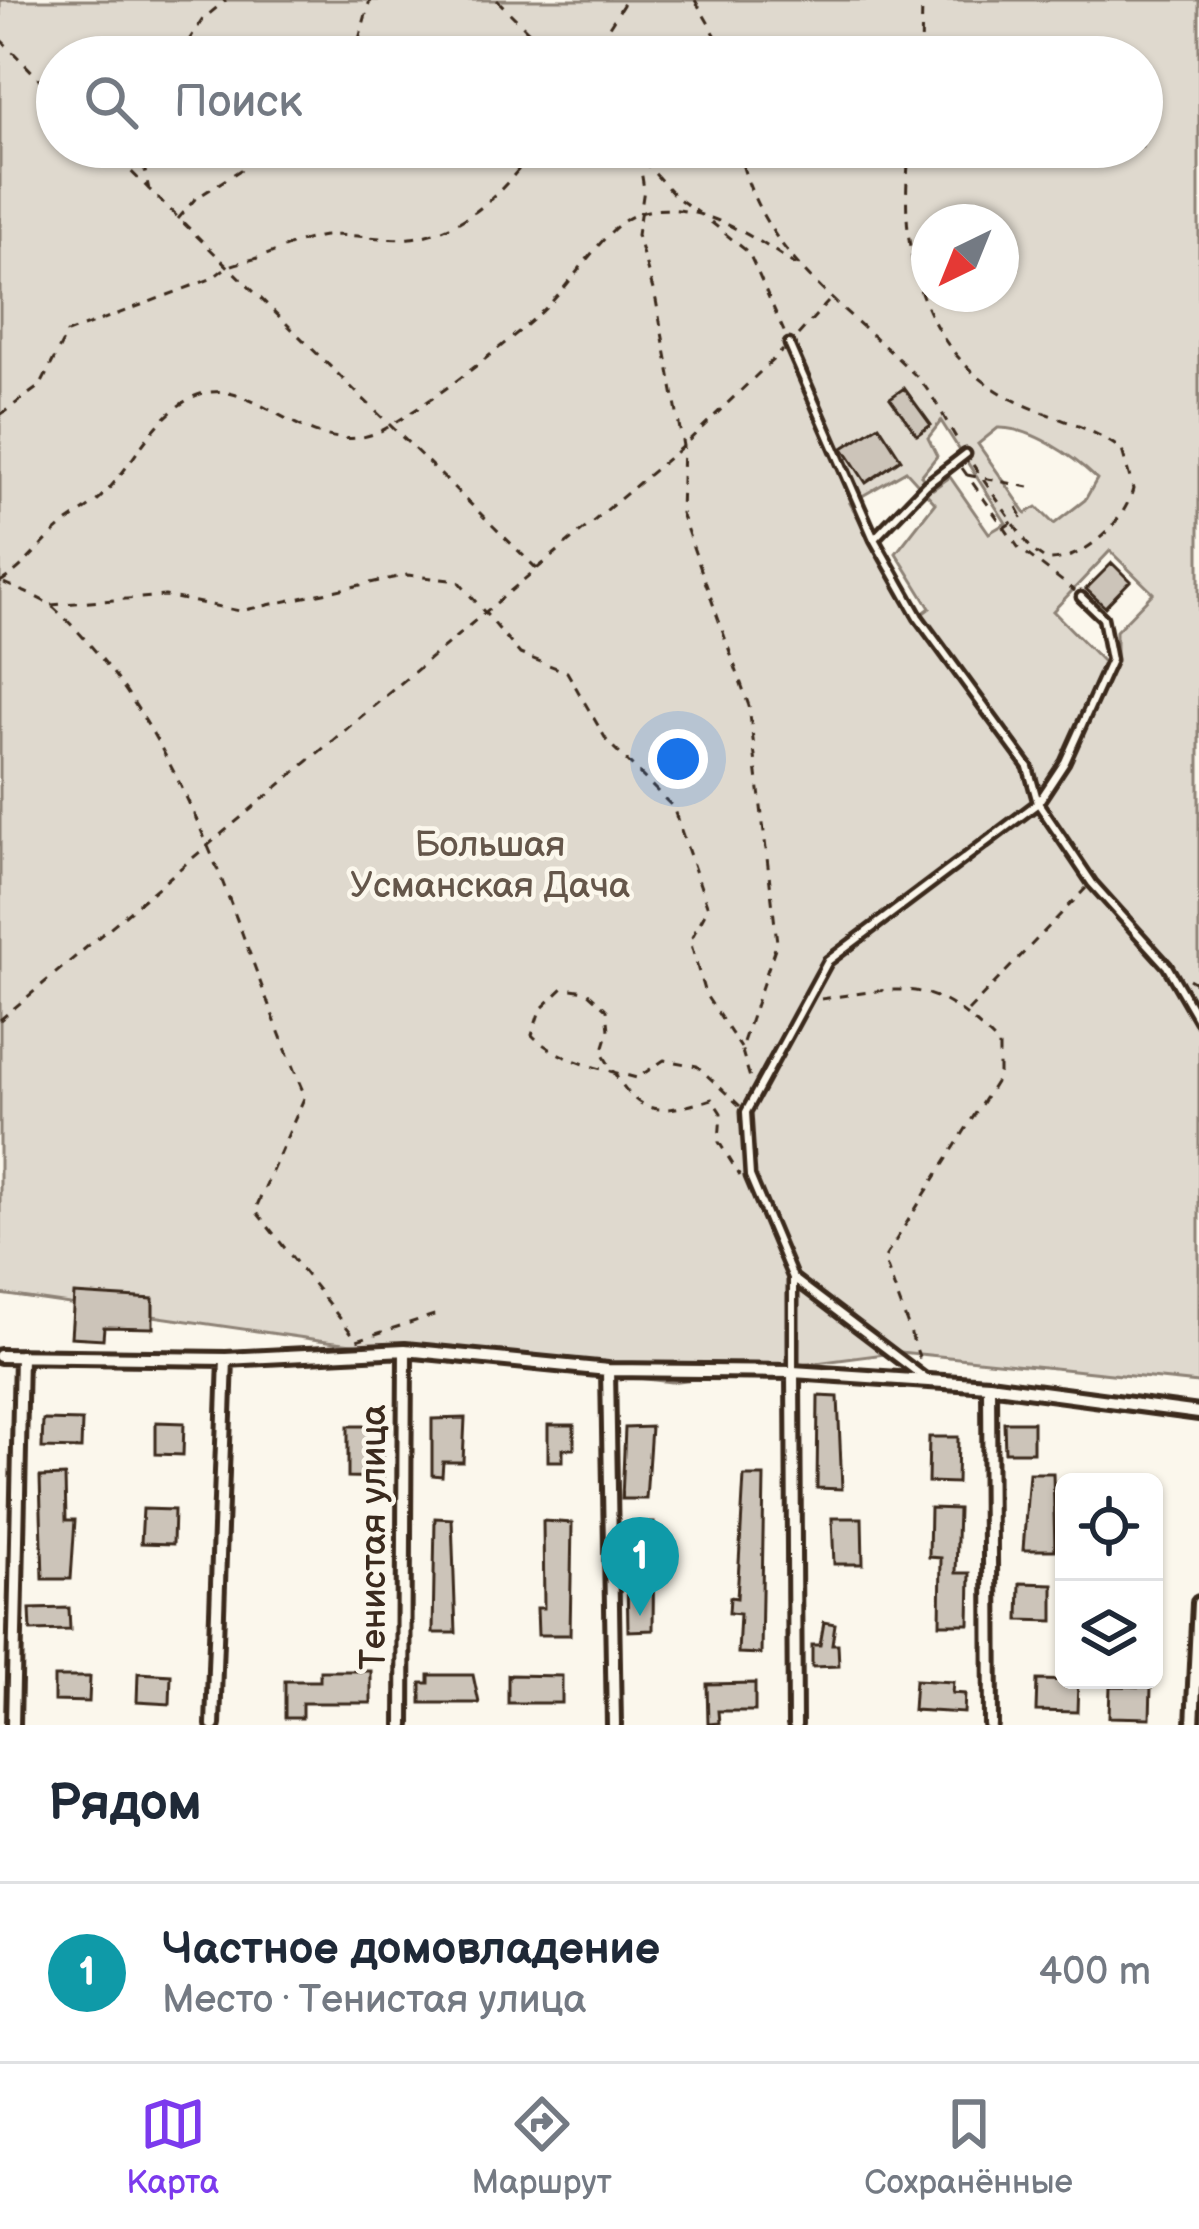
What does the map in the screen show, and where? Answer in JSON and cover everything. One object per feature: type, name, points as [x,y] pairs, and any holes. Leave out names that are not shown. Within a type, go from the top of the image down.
[{"type":"street","name":"Тенистая улица","points":[[403,1725],[405,1350]]},
{"type":"street","name":"Тенистая улица","points":[[0,1356],[226,1359],[405,1350],[608,1370],[793,1372],[989,1385],[1198,1415]]},
{"type":"street","points":[[13,1725],[21,1356]]},
{"type":"street","points":[[213,1725],[226,1359]]},
{"type":"street","points":[[608,1370],[614,1725]]},
{"type":"street","points":[[793,1372],[795,1725]]},
{"type":"street","points":[[989,1385],[991,1725]]},
{"type":"street","points":[[1193,1725],[1199,1603]]},
{"type":"lane","points":[[789,344],[874,539],[918,617],[1028,767],[1038,803],[1092,883],[1167,966],[1199,1021]]},
{"type":"lane","points":[[874,539],[966,454]]},
{"type":"lane","points":[[793,1372],[794,1279],[760,1209],[750,1176],[746,1112],[833,956],[1038,803],[1065,762],[1111,660],[1103,618],[1081,598]]},
{"type":"lane","points":[[794,1279],[928,1381]]},
{"type":"path","points":[[192,36],[226,0]]},
{"type":"path","points":[[360,36],[370,0]]},
{"type":"path","points":[[497,0],[533,36]]},
{"type":"path","points":[[603,36],[626,0]]},
{"type":"path","points":[[694,0],[715,36]]},
{"type":"path","points":[[921,36],[922,0]]},
{"type":"path","points":[[0,39],[36,76]]},
{"type":"path","points":[[127,168],[537,569]]},
{"type":"path","points":[[144,168],[149,191]]},
{"type":"path","points":[[178,219],[195,199],[243,168]]},
{"type":"path","points":[[0,415],[41,385],[68,333],[213,278],[225,266],[320,237],[410,238],[443,229],[478,210],[521,168]]},
{"type":"path","points":[[437,1315],[357,1340],[255,1210],[305,1096],[261,994],[208,842],[125,691],[51,605],[1,582],[104,495],[160,420],[193,397],[221,392],[261,405],[334,442],[362,440],[391,426],[538,315],[596,248],[636,212],[644,190],[641,168]]},
{"type":"path","points":[[650,168],[749,253],[789,344]]},
{"type":"path","points":[[746,168],[764,218],[800,268],[829,301],[916,375],[1032,550],[1053,561],[1078,553],[1127,506],[1133,489],[1127,456],[1114,444],[1041,413],[977,377],[942,341],[922,298],[904,221],[908,168]]},
{"type":"path","points":[[636,212],[669,209],[702,216],[800,268]]},
{"type":"path","points":[[636,212],[683,446],[681,513],[749,706],[777,943],[741,1048]]},
{"type":"path","points":[[0,1019],[683,446],[829,301]]},
{"type":"path","points":[[957,461],[1018,548],[1081,598]]},
{"type":"path","points":[[967,475],[1029,487]]},
{"type":"path","points":[[1000,520],[1005,527],[1022,516],[1017,507]]},
{"type":"path","points":[[51,605],[165,596],[240,610],[407,575],[458,580],[520,655],[567,672],[607,740],[673,807],[708,908],[690,941],[704,994],[741,1048],[746,1078],[770,1076]]},
{"type":"path","points":[[966,1012],[1092,883]]},
{"type":"path","points":[[807,1001],[908,986],[966,1012],[999,1045],[999,1076],[884,1259],[928,1381]]},
{"type":"path","points":[[746,1112],[697,1066],[664,1060],[637,1078],[613,1072],[543,1046],[532,1035],[540,1010],[562,988],[586,991],[607,1010],[609,1030],[602,1053],[613,1072],[626,1095],[643,1108],[672,1111],[712,1099],[721,1113],[719,1142],[760,1209]]},
{"type":"green space","name":"Большая Усманская Дача","points":[[0,0],[1199,0],[1199,1383],[900,1352],[671,1382],[319,1340],[0,1294]],"holes":[[[941,421],[1006,523],[989,533],[950,477],[933,489],[921,476],[937,456],[928,438]],[[998,428],[1024,432],[1076,461],[1097,479],[1085,500],[1054,524],[1037,507],[1026,513],[978,444]],[[906,471],[935,503],[896,553],[930,608],[915,619],[850,503]],[[1110,551],[1153,593],[1116,631],[1116,663],[1111,670],[1053,611]]]},
{"type":"building","points":[[904,388],[931,425],[917,435],[890,398]]},
{"type":"building","points":[[879,425],[901,459],[866,483],[843,448]]},
{"type":"building","points":[[1112,563],[1130,581],[1105,607],[1086,589]]},
{"type":"building","points":[[74,1294],[153,1299],[153,1328],[104,1327],[103,1339],[71,1337]]},
{"type":"building","points":[[818,1396],[838,1397],[842,1489],[817,1488]]},
{"type":"building","points":[[465,1418],[463,1462],[443,1462],[442,1476],[432,1475],[432,1419]]},
{"type":"building","points":[[43,1420],[82,1421],[81,1449],[42,1448]]},
{"type":"building","points":[[156,1422],[184,1423],[183,1455],[156,1454]]},
{"type":"building","points":[[1004,1422],[1033,1422],[1033,1452],[1005,1452]]},
{"type":"building","points":[[548,1425],[574,1425],[574,1449],[563,1449],[563,1461],[548,1461]]},
{"type":"building","points":[[348,1426],[382,1426],[383,1478],[348,1477]]},
{"type":"building","points":[[651,1427],[646,1499],[622,1499],[625,1428]]},
{"type":"building","points":[[929,1437],[958,1437],[957,1483],[928,1482]]},
{"type":"building","points":[[1029,1473],[1053,1473],[1055,1550],[1023,1550]]},
{"type":"building","points":[[65,1476],[66,1520],[75,1520],[71,1579],[43,1579],[40,1477]]},
{"type":"building","points":[[744,1476],[764,1476],[761,1654],[738,1653],[740,1614],[729,1613],[730,1597],[737,1598]]},
{"type":"building","points":[[930,1508],[958,1509],[956,1573],[970,1573],[969,1624],[940,1624],[941,1558],[929,1557]]},
{"type":"building","points":[[143,1509],[174,1510],[173,1544],[141,1543]]},
{"type":"building","points":[[435,1518],[452,1519],[456,1633],[433,1633]]},
{"type":"building","points":[[832,1518],[862,1518],[863,1564],[834,1564]]},
{"type":"building","points":[[543,1521],[572,1523],[570,1635],[538,1635],[537,1608],[544,1608]]},
{"type":"building","points":[[626,1523],[654,1523],[653,1630],[628,1631]]},
{"type":"building","points":[[1020,1583],[1053,1584],[1053,1621],[1019,1620]]},
{"type":"building","points":[[69,1608],[70,1630],[31,1631],[30,1609]]},
{"type":"building","points":[[824,1622],[835,1624],[832,1644],[838,1644],[839,1666],[812,1667],[812,1645],[820,1645]]},
{"type":"building","points":[[320,1671],[371,1671],[371,1703],[302,1703],[302,1718],[285,1718],[285,1681],[320,1681]]},
{"type":"building","points":[[138,1673],[171,1675],[170,1704],[137,1702]]},
{"type":"building","points":[[429,1675],[473,1675],[479,1703],[421,1703],[421,1683],[429,1683]]},
{"type":"building","points":[[508,1675],[562,1676],[562,1703],[508,1703]]},
{"type":"building","points":[[54,1677],[90,1677],[89,1702],[54,1701]]},
{"type":"building","points":[[915,1680],[953,1682],[952,1693],[965,1694],[964,1713],[913,1710]]},
{"type":"building","points":[[1037,1680],[1055,1680],[1055,1689],[1078,1689],[1077,1712],[1036,1711]]},
{"type":"building","points":[[755,1683],[755,1711],[718,1711],[719,1723],[708,1724],[707,1684]]},
{"type":"building","points":[[1110,1689],[1151,1689],[1150,1718],[1109,1717]]},
{"type":"place","name":"Частное домовладение","points":[[640,1616]]}]
